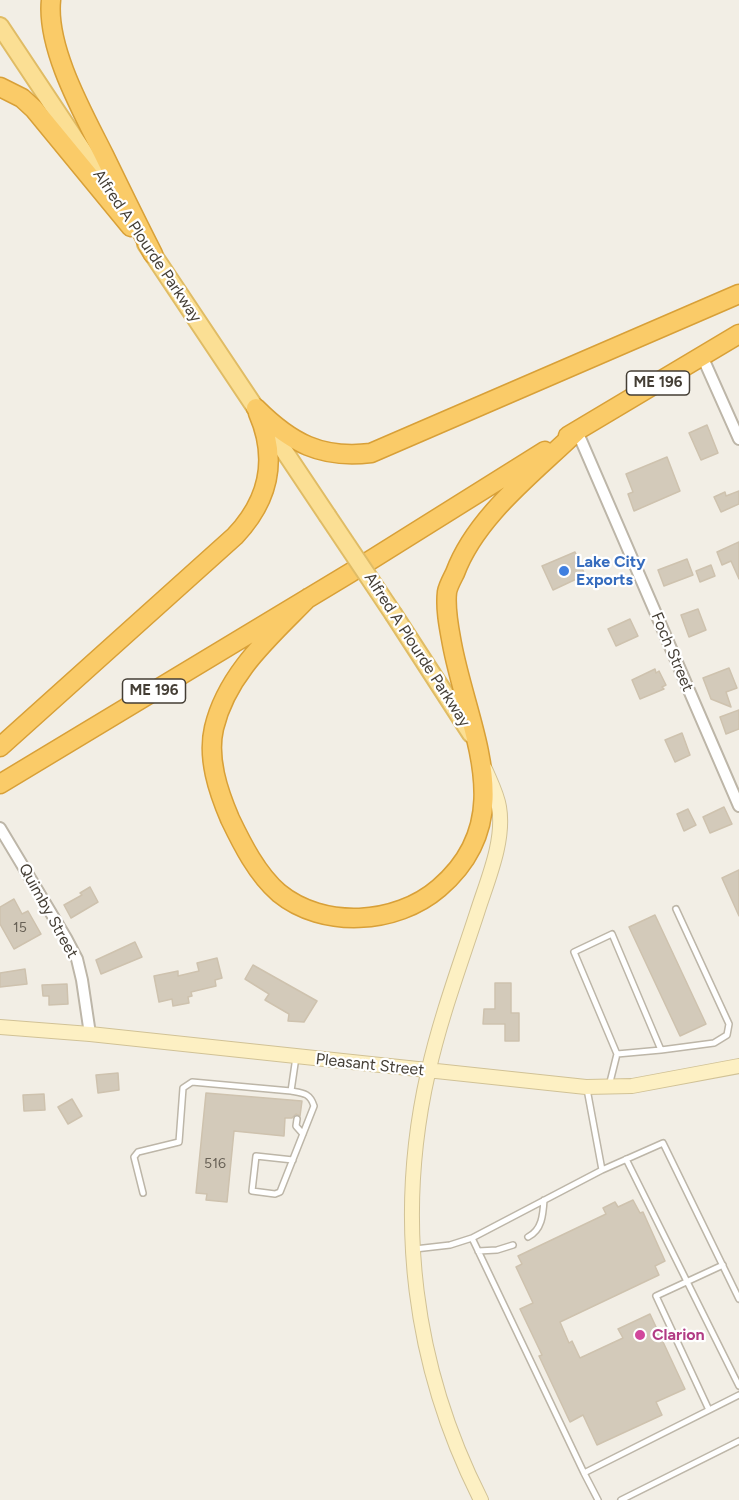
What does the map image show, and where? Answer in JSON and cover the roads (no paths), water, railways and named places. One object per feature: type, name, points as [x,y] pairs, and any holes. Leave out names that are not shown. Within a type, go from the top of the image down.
[{"type":"highway","points":[[51,0],[51,18],[56,45],[77,98],[153,254]]},
{"type":"highway","points":[[0,87],[22,98],[34,109],[153,254]]},
{"type":"highway","points":[[256,408],[283,433],[308,447],[350,456],[371,453],[739,294]]},
{"type":"highway","name":"ME 196","points":[[0,784],[739,334]]},
{"type":"highway","points":[[0,747],[250,520],[261,497],[269,468],[268,443],[256,408]]},
{"type":"highway","points":[[308,598],[254,652],[231,686],[221,706],[214,729],[212,748],[217,786],[238,836],[258,870],[278,892],[290,900],[323,914],[359,918],[391,914],[412,906],[430,895],[454,873],[467,855],[482,815],[485,793],[483,771],[457,671],[448,618],[447,592],[462,554],[486,520],[577,431]]},
{"type":"main road","name":"Alfred A Plourde Parkway","points":[[0,26],[465,721],[499,805],[498,836],[484,893],[428,1071],[416,1134],[411,1213],[418,1307],[435,1384],[445,1418],[481,1500]]},
{"type":"main road","name":"Pleasant Street","points":[[0,1028],[90,1034],[586,1087],[608,1088],[656,1082],[739,1066]]},
{"type":"street","points":[[702,356],[739,439]]},
{"type":"street","name":"Foch Street","points":[[577,431],[739,806]]},
{"type":"street","name":"Quimby Street","points":[[0,828],[66,938],[76,959],[82,980],[90,1034]]},
{"type":"lane","points":[[617,1054],[714,1043],[727,1035],[729,1024],[676,909]]},
{"type":"lane","points":[[608,1088],[617,1054],[574,952],[612,934],[661,1050]]},
{"type":"lane","points":[[291,1091],[296,1057]]},
{"type":"lane","points":[[143,1193],[134,1157],[138,1152],[179,1142],[183,1088],[192,1082],[307,1094],[314,1106],[293,1160],[280,1192],[275,1194],[252,1191],[256,1156],[293,1160]]},
{"type":"lane","points":[[586,1087],[602,1170]]},
{"type":"lane","points":[[298,1101],[299,1092]]},
{"type":"lane","points":[[297,1119],[296,1126],[303,1134]]},
{"type":"lane","points":[[412,1249],[450,1245],[472,1238],[602,1170],[663,1143],[739,1299]]},
{"type":"lane","points":[[626,1160],[739,1386]]},
{"type":"lane","points":[[528,1237],[534,1234],[543,1216],[544,1200]]},
{"type":"lane","points":[[472,1238],[598,1500]]},
{"type":"lane","points":[[478,1251],[497,1250],[513,1245]]},
{"type":"lane","points":[[709,1410],[656,1296],[723,1265]]},
{"type":"lane","points":[[584,1473],[739,1395]]},
{"type":"lane","points":[[621,1500],[739,1441]]},
{"type":"place","name":"Lake City Exports","points":[[564,571]]},
{"type":"place","name":"Clarion","points":[[640,1335]]}]
